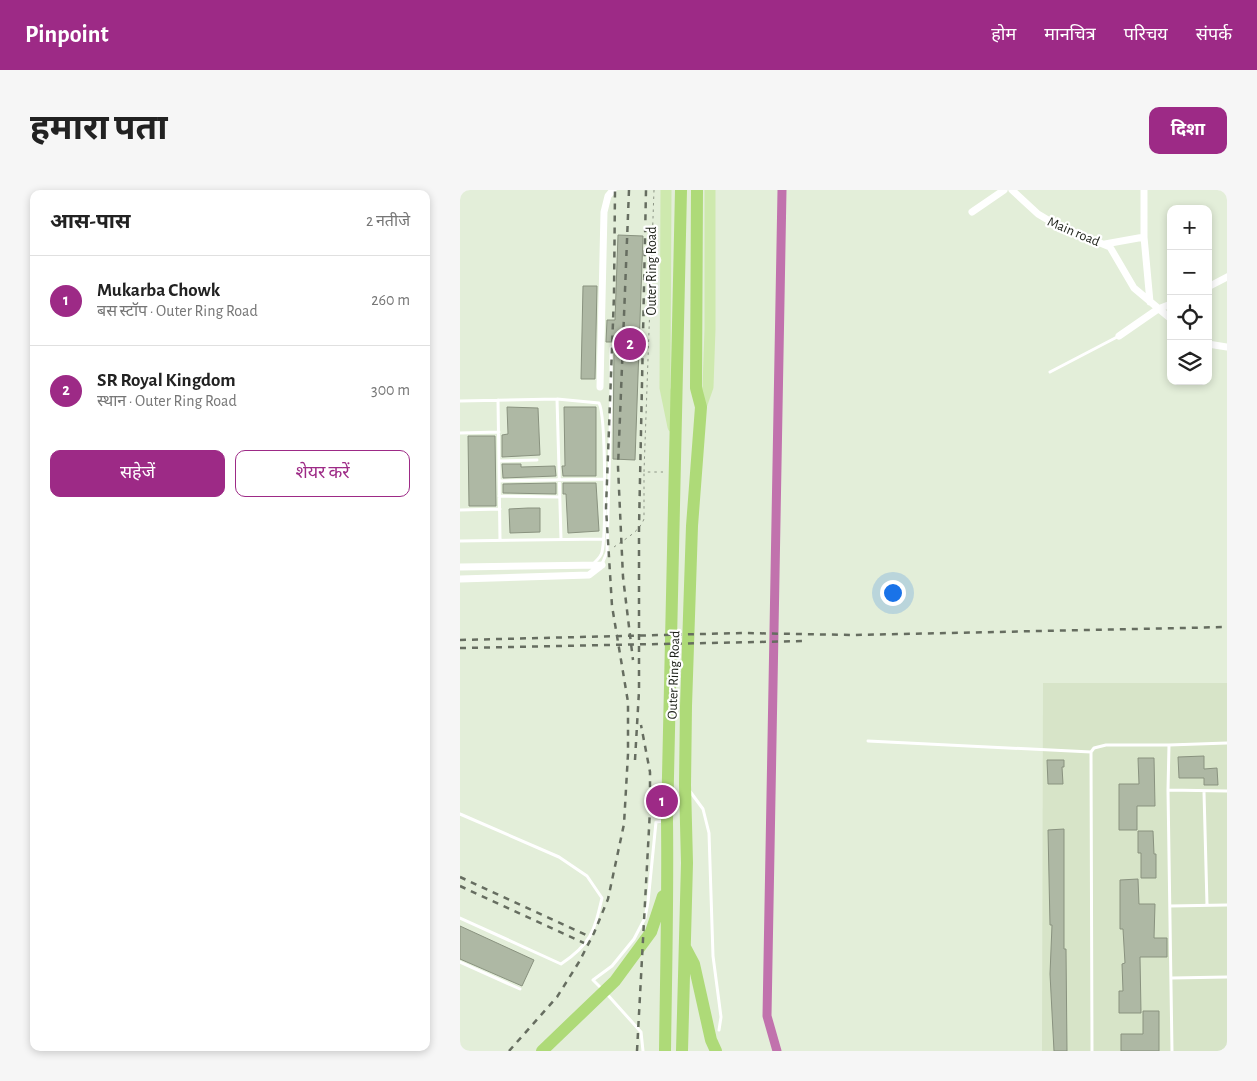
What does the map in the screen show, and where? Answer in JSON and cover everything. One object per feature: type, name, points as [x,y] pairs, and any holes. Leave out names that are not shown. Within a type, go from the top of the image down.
[{"type":"highway","name":"Outer Ring Road","points":[[665,1051],[668,880],[667,821],[681,190]]},
{"type":"highway","name":"Outer Ring Road","points":[[682,1051],[687,863],[685,785],[686,706],[692,526],[701,407],[696,388],[697,190]]},
{"type":"highway","points":[[542,1051],[615,981],[651,932],[668,880]]},
{"type":"highway","points":[[684,945],[694,964],[711,1040],[716,1051]]},
{"type":"main road","name":"Outer Ring Road","points":[[666,190],[666,388],[675,441]]},
{"type":"main road","name":"Outer Ring Road","points":[[701,407],[708,387],[709,368],[710,190]]},
{"type":"street","points":[[600,387],[604,212],[608,196],[613,190]]},
{"type":"street","points":[[972,212],[1004,190]]},
{"type":"street","name":"Main road","points":[[1012,190],[1038,214],[1061,228],[1105,244],[1113,250],[1130,284],[1167,316]]},
{"type":"street","points":[[1144,190],[1144,237],[1150,302]]},
{"type":"street","points":[[1105,244],[1144,237]]},
{"type":"street","points":[[1212,285],[1227,276]]},
{"type":"street","points":[[1119,336],[1158,309],[1167,306]]},
{"type":"street","points":[[1212,345],[1227,347]]},
{"type":"street","points":[[460,567],[602,565]]},
{"type":"street","points":[[460,579],[589,575],[602,565]]},
{"type":"lane","points":[[1050,372],[1119,336]]},
{"type":"lane","points":[[602,565],[607,552],[611,348]]},
{"type":"lane","points":[[557,399],[560,540]]},
{"type":"lane","points":[[460,401],[557,399],[596,402],[601,406],[604,450],[604,539],[602,554],[592,564],[589,575]]},
{"type":"lane","points":[[498,400],[500,540]]},
{"type":"lane","points":[[460,433],[499,432]]},
{"type":"lane","points":[[499,461],[537,460]]},
{"type":"lane","points":[[499,481],[604,479]]},
{"type":"lane","points":[[500,496],[559,497]]},
{"type":"lane","points":[[460,510],[500,509]]},
{"type":"lane","points":[[460,541],[604,539]]},
{"type":"lane","points":[[868,741],[1091,752]]},
{"type":"lane","points":[[1092,1051],[1091,752],[1100,745],[1227,743]]},
{"type":"lane","points":[[1169,745],[1172,1051]]},
{"type":"lane","points":[[685,785],[703,809],[709,833],[714,956],[721,1017],[718,1030]]},
{"type":"lane","points":[[1168,790],[1227,791]]},
{"type":"lane","points":[[1204,792],[1207,906]]},
{"type":"lane","points":[[460,814],[559,857],[587,876],[602,898],[597,919],[588,941],[575,955],[561,964],[460,918]]},
{"type":"lane","points":[[643,1051],[641,1032],[593,980],[612,966],[634,939],[645,918],[656,822],[667,821]]},
{"type":"lane","points":[[1170,906],[1227,905]]},
{"type":"lane","points":[[460,962],[520,989]]},
{"type":"lane","points":[[1172,978],[1227,976]]},
{"type":"path","points":[[607,552],[633,534],[644,519],[654,190]]},
{"type":"path","points":[[644,472],[666,472]]},
{"type":"shaded area","points":[[1043,683],[1227,683],[1227,1051],[1042,1051]]},
{"type":"building","points":[[618,235],[643,236],[635,460],[613,459],[614,342],[606,342],[607,320],[615,320]]},
{"type":"building","points":[[583,286],[597,286],[595,379],[581,379]]},
{"type":"building","points":[[507,407],[538,408],[540,455],[502,457],[502,435],[508,434]]},
{"type":"building","points":[[564,407],[596,407],[596,476],[563,476],[562,466],[565,466]]},
{"type":"building","points":[[468,436],[495,436],[496,506],[469,506]]},
{"type":"building","points":[[502,464],[521,464],[521,467],[555,466],[556,476],[503,478]]},
{"type":"building","points":[[556,483],[556,494],[503,493],[503,484]]},
{"type":"building","points":[[563,483],[596,483],[599,531],[568,533],[566,494],[563,494]]},
{"type":"building","points":[[540,508],[540,532],[510,533],[509,509]]},
{"type":"building","points":[[1204,756],[1204,769],[1217,768],[1218,785],[1204,785],[1204,778],[1179,778],[1178,757]]},
{"type":"building","points":[[1138,758],[1154,758],[1155,806],[1137,806],[1137,830],[1119,830],[1119,784],[1139,784]]},
{"type":"building","points":[[1047,760],[1064,760],[1064,767],[1062,767],[1063,784],[1048,784]]},
{"type":"building","points":[[1064,829],[1064,949],[1066,949],[1067,1051],[1054,1051],[1050,974],[1052,925],[1050,925],[1048,830]]},
{"type":"building","points":[[1138,831],[1153,831],[1154,854],[1156,854],[1156,878],[1141,878],[1141,853],[1138,853]]},
{"type":"building","points":[[1138,879],[1139,904],[1155,904],[1154,938],[1167,938],[1167,957],[1140,957],[1141,1013],[1119,1013],[1119,991],[1123,991],[1122,964],[1125,963],[1123,929],[1120,929],[1120,880]]},
{"type":"building","points":[[460,926],[534,960],[522,986],[460,959]]},
{"type":"building","points":[[1143,1011],[1159,1011],[1159,1051],[1121,1051],[1121,1034],[1143,1034]]},
{"type":"waterway","points":[[777,1051],[767,1016],[782,190]]},
{"type":"railway","points":[[509,1051],[557,997],[579,962],[594,933],[608,899],[624,824],[628,754],[628,702],[612,606],[606,508],[614,295],[615,190]]},
{"type":"railway","points":[[629,190],[618,467],[623,577],[633,660]]},
{"type":"railway","points":[[635,760],[639,691],[639,528],[646,190]]},
{"type":"railway","points":[[460,640],[742,633],[855,635],[1227,627]]},
{"type":"railway","points":[[460,648],[807,641]]},
{"type":"railway","points":[[637,1051],[650,810],[650,772],[641,725]]},
{"type":"railway","points":[[460,877],[586,935]]},
{"type":"railway","points":[[460,886],[584,943]]},
{"type":"place","name":"SR Royal Kingdom","points":[[630,344]]},
{"type":"place","name":"Mukarba Chowk","points":[[662,801]]}]
